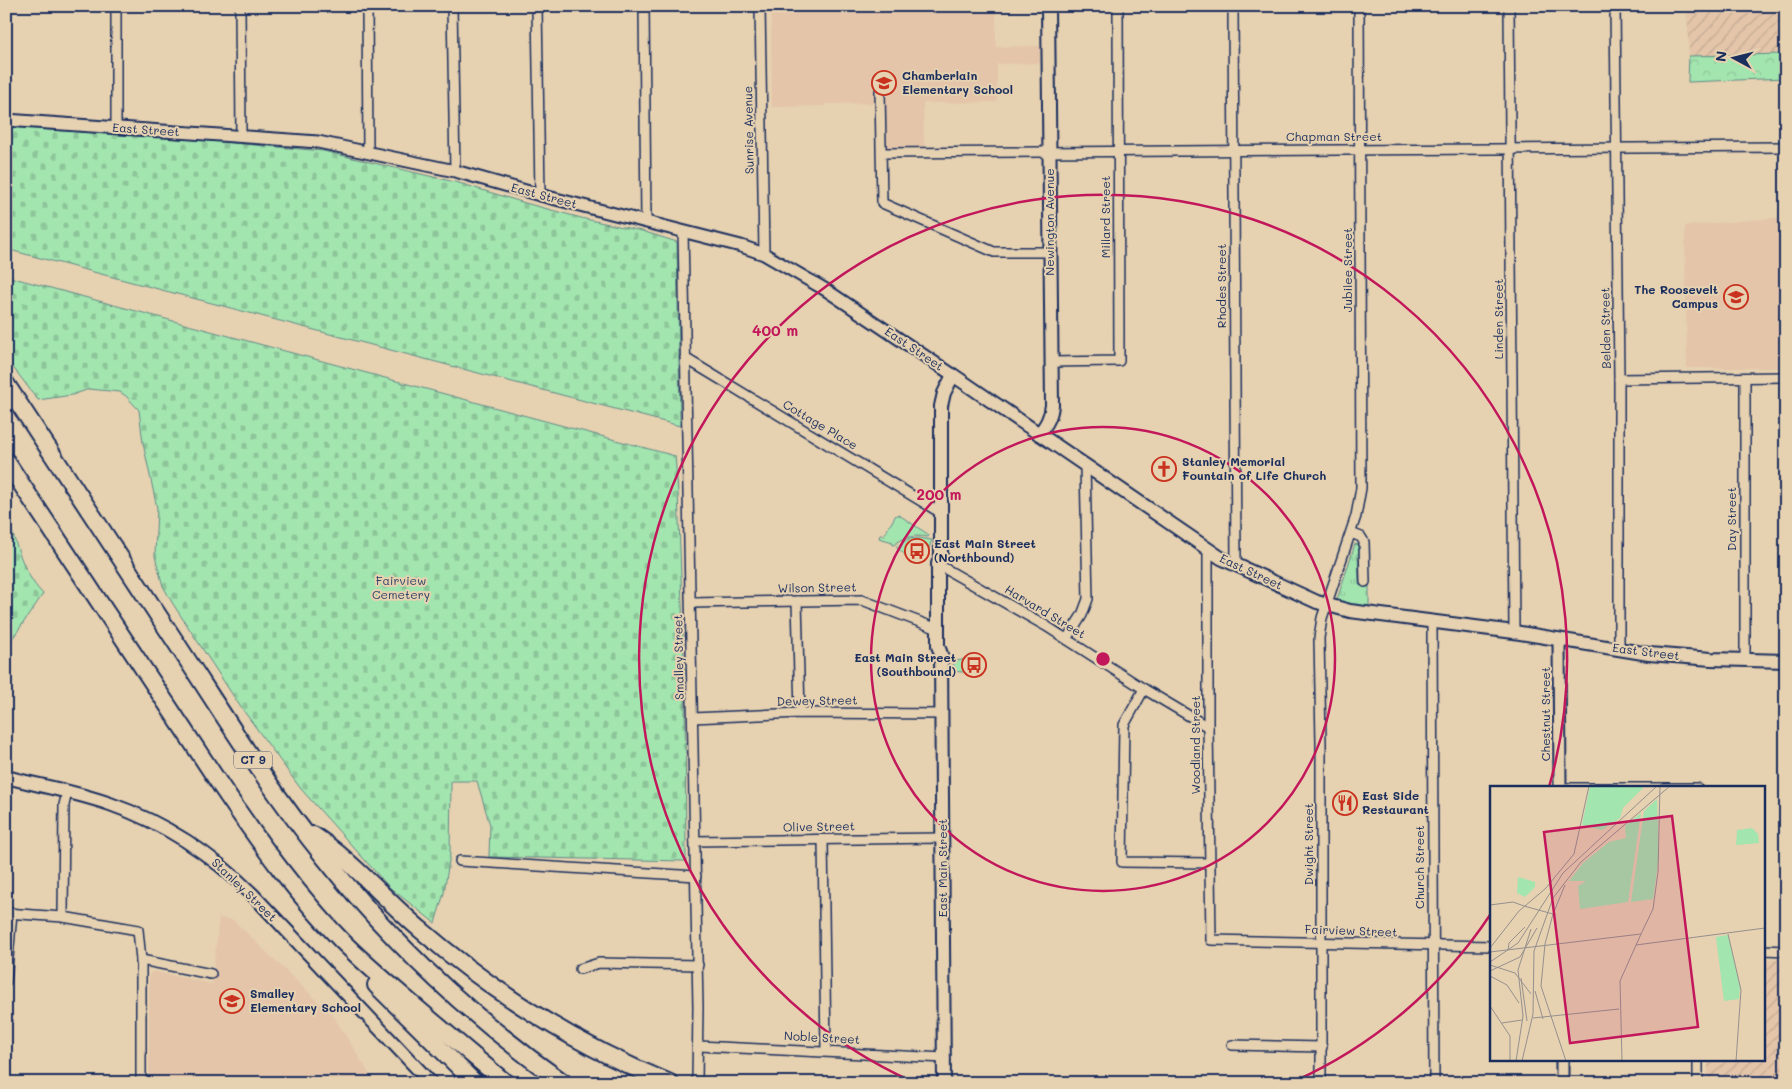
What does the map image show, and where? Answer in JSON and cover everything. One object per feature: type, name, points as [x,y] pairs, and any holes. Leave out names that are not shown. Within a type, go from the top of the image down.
[{"type":"highway","name":"CT 9","points":[[6,384],[260,771],[300,827],[353,892],[414,958],[482,1020],[564,1083]]},
{"type":"highway","points":[[6,461],[250,828],[376,986],[475,1083]]},
{"type":"highway","points":[[300,827],[339,854],[420,930],[500,991],[582,1041],[616,1059],[670,1083]]},
{"type":"highway","points":[[339,938],[392,987],[506,1083]]},
{"type":"main road","name":"Newington Avenue","points":[[1039,434],[1047,424],[1051,413],[1048,6]]},
{"type":"main road","name":"East Street","points":[[953,376],[1208,550],[1236,566],[1327,606],[1355,612],[1514,632],[1619,650],[1683,657],[1786,661]]},
{"type":"main road","name":"East Main Street","points":[[942,654],[939,648],[938,629],[938,563],[941,555],[942,403],[944,393],[953,376]]},
{"type":"main road","name":"East Main Street","points":[[941,555],[944,560],[944,646],[942,654],[944,1083]]},
{"type":"main road","name":"Stanley Street","points":[[6,777],[113,805],[152,821],[180,836],[218,864],[254,896],[431,1083]]},
{"type":"street","points":[[116,6],[116,128]]},
{"type":"street","points":[[240,6],[241,137]]},
{"type":"street","points":[[367,6],[368,152]]},
{"type":"street","points":[[452,6],[455,171]]},
{"type":"street","points":[[537,6],[540,195]]},
{"type":"street","points":[[644,6],[646,222]]},
{"type":"street","name":"Sunrise Avenue","points":[[760,6],[764,254]]},
{"type":"street","name":"Millard Street","points":[[1051,362],[1119,361],[1118,6]]},
{"type":"street","name":"Rhodes Street","points":[[1234,6],[1236,566]]},
{"type":"street","name":"Jubilee Street","points":[[1327,606],[1360,502],[1361,488],[1359,6]]},
{"type":"street","name":"Linden Street","points":[[1509,6],[1514,632]]},
{"type":"street","name":"Belden Street","points":[[1615,6],[1619,379],[1619,650]]},
{"type":"street","points":[[880,91],[882,203],[994,252],[1050,252]]},
{"type":"street","name":"East Street","points":[[6,120],[318,142],[455,171],[540,195],[741,246],[764,254],[844,300],[953,376]]},
{"type":"street","name":"Chapman Street","points":[[882,153],[1786,147]]},
{"type":"street","name":"Smalley Street","points":[[683,231],[698,965],[699,1046],[697,1083]]},
{"type":"street","name":"Cottage Place","points":[[685,358],[941,513]]},
{"type":"street","points":[[1619,379],[1786,377]]},
{"type":"street","name":"Day Street","points":[[1745,378],[1745,660]]},
{"type":"street","points":[[1067,639],[1082,615],[1088,599],[1085,466]]},
{"type":"street","points":[[1351,533],[1360,536],[1364,542],[1364,582]]},
{"type":"street","name":"Woodland Street","points":[[1208,550],[1211,940]]},
{"type":"street","name":"Harvard Street","points":[[944,568],[1018,609],[1208,727]]},
{"type":"street","name":"Wilson Street","points":[[690,603],[862,600],[938,629]]},
{"type":"street","points":[[797,601],[800,713]]},
{"type":"street","name":"Dwight Street","points":[[1321,1083],[1322,942],[1319,648],[1321,625],[1327,606]]},
{"type":"street","name":"Church Street","points":[[1432,622],[1434,1083]]},
{"type":"street","name":"Chestnut Street","points":[[1559,640],[1560,786]]},
{"type":"street","points":[[1144,689],[1124,725],[1122,862],[1210,863]]},
{"type":"street","name":"Dewey Street","points":[[693,718],[800,713],[942,714]]},
{"type":"street","points":[[63,918],[64,805],[67,792]]},
{"type":"street","name":"Olive Street","points":[[695,841],[943,838]]},
{"type":"street","points":[[823,840],[826,1051]]},
{"type":"street","points":[[460,861],[696,876]]},
{"type":"street","points":[[6,981],[9,913],[63,918],[138,930],[141,960],[141,1083]]},
{"type":"street","name":"Fairview Street","points":[[1211,940],[1490,946]]},
{"type":"street","points":[[1764,950],[1786,951]]},
{"type":"street","points":[[141,960],[211,974]]},
{"type":"street","points":[[580,969],[599,962],[698,965]]},
{"type":"street","points":[[1232,1044],[1322,1047]]},
{"type":"street","name":"Noble Street","points":[[699,1046],[945,1058]]},
{"type":"street","points":[[1562,1062],[1562,1083]]},
{"type":"street","points":[[1698,1062],[1698,1083]]},
{"type":"shaded area","name":"Chamberlain Elementary School","points":[[771,6],[996,6],[996,47],[1040,46],[1040,63],[997,64],[997,102],[923,103],[924,148],[886,147],[884,103],[772,107]]},
{"type":"shaded area","points":[[1687,6],[1786,6],[1786,54],[1689,56]]},
{"type":"shaded area","name":"The Roosevelt Campus","points":[[1786,217],[1786,368],[1687,368],[1685,226]]},
{"type":"shaded area","name":"Smalley Elementary School","points":[[219,918],[233,920],[334,1017],[375,1083],[149,1083],[149,975],[152,972],[156,972],[212,984]]},
{"type":"shaded area","points":[[1764,959],[1786,960],[1786,1083],[1708,1083],[1708,1062],[1764,1062]]},
{"type":"green space","points":[[1786,54],[1786,78],[1688,82],[1689,56]]},
{"type":"green space","points":[[6,127],[198,140],[323,151],[459,183],[525,203],[585,219],[642,231],[677,242],[680,426],[6,249]]},
{"type":"green space","name":"Fairview Cemetery","points":[[6,276],[675,456],[685,688],[686,861],[489,857],[490,825],[477,781],[451,781],[450,854],[444,893],[435,923],[389,887],[301,789],[240,706],[163,586],[155,556],[157,508],[143,443],[139,410],[120,392],[89,389],[72,395],[38,400],[6,358]]},
{"type":"green space","points":[[6,512],[24,566],[43,594],[6,648]]},
{"type":"green space","points":[[896,515],[899,515],[929,535],[928,537],[910,537],[894,545],[892,544],[893,542],[879,538],[880,535],[884,535]]},
{"type":"green space","points":[[908,539],[932,540],[928,551],[914,553],[908,557],[896,547]]},
{"type":"green space","points":[[1355,544],[1360,545],[1358,554],[1359,585],[1369,586],[1369,608],[1341,604],[1337,600]]},
{"type":"green space","points":[[971,655],[981,668],[963,672],[951,671],[955,661],[963,660]]},
{"type":"place","name":"Chamberlain Elementary School","points":[[884,83]]},
{"type":"place","name":"The Roosevelt Campus","points":[[1736,297]]},
{"type":"place","name":"Stanley Memorial Fountain of Life Church","points":[[1164,469]]},
{"type":"place","name":"East Main Street (Northbound)","points":[[917,551]]},
{"type":"place","name":"East Main Street (Southbound)","points":[[974,665]]},
{"type":"place","name":"East Side Restaurant","points":[[1345,803]]},
{"type":"place","name":"Smalley Elementary School","points":[[232,1001]]}]
